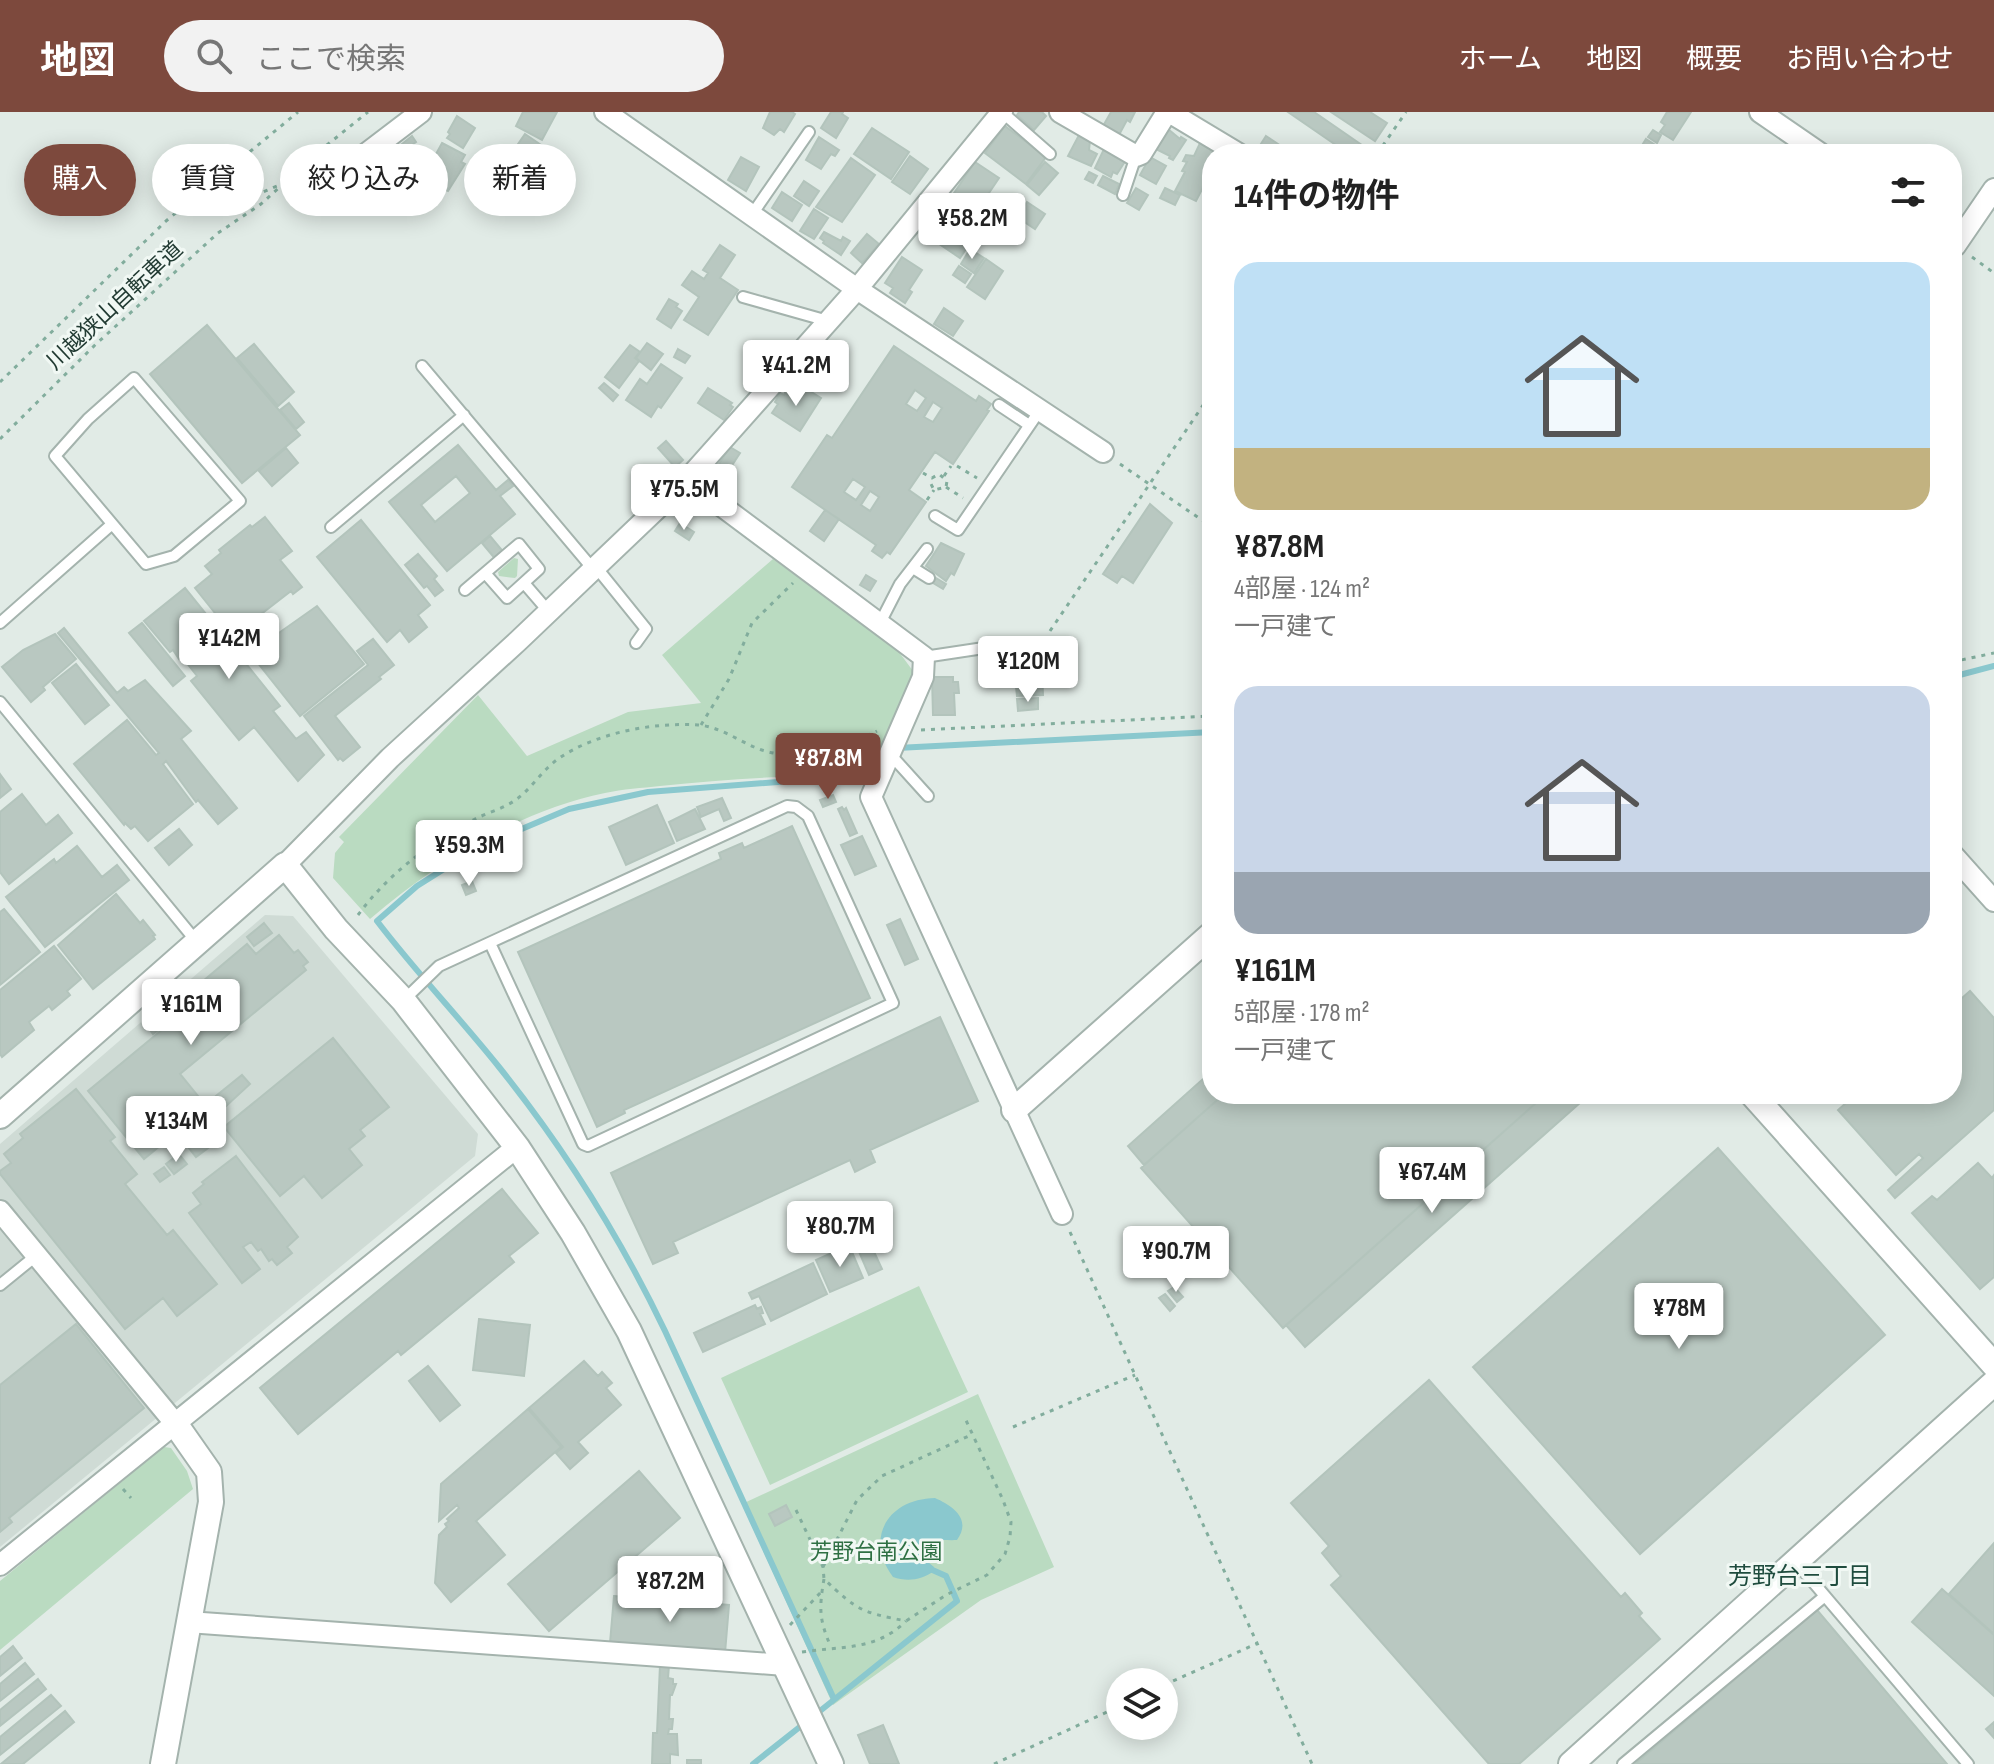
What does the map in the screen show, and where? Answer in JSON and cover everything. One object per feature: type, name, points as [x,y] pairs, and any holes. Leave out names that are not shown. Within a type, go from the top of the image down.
[{"type":"street","points":[[379,144],[421,112]]},
{"type":"street","points":[[605,112],[636,120],[753,213],[1034,418],[1103,452]]},
{"type":"street","points":[[0,1116],[285,865],[390,758],[687,480],[857,289],[1002,112]]},
{"type":"street","points":[[1060,112],[1136,156],[1141,154],[1174,113],[1223,144]]},
{"type":"street","points":[[1760,112],[1806,144]]},
{"type":"street","points":[[1962,234],[1994,189]]},
{"type":"street","points":[[687,480],[924,657],[923,677],[871,797],[1062,1214]]},
{"type":"street","points":[[285,865],[336,929],[403,1000],[517,1147],[573,1233],[629,1331],[794,1658],[831,1764]]},
{"type":"street","points":[[1962,865],[1994,901]]},
{"type":"street","points":[[1014,1110],[1202,943]]},
{"type":"street","points":[[1761,1104],[1994,1365]]},
{"type":"street","points":[[0,1565],[517,1147]]},
{"type":"street","points":[[0,1211],[174,1422],[209,1472],[211,1502],[163,1764]]},
{"type":"street","points":[[1571,1764],[1994,1383]]},
{"type":"street","points":[[188,1622],[794,1658]]},
{"type":"lane","points":[[1002,112],[1050,154]]},
{"type":"lane","points":[[753,213],[809,132]]},
{"type":"lane","points":[[1123,195],[1136,156]]},
{"type":"lane","points":[[743,297],[828,321]]},
{"type":"lane","points":[[422,366],[646,629],[636,643]]},
{"type":"lane","points":[[134,378],[240,501],[174,556],[146,564],[111,525],[55,456],[88,419],[134,378]]},
{"type":"lane","points":[[935,516],[958,530],[1034,418],[999,405]]},
{"type":"lane","points":[[331,527],[464,415]]},
{"type":"lane","points":[[0,623],[111,525]]},
{"type":"lane","points":[[465,590],[519,544],[539,569],[507,598],[485,573]]},
{"type":"lane","points":[[880,623],[900,584],[927,549]]},
{"type":"lane","points":[[913,568],[929,578]]},
{"type":"lane","points":[[524,583],[549,612]]},
{"type":"lane","points":[[924,657],[997,646],[1044,643]]},
{"type":"lane","points":[[0,702],[197,942]]},
{"type":"lane","points":[[890,754],[928,796]]},
{"type":"lane","points":[[403,1000],[439,966],[787,806],[796,807],[808,816],[893,1003],[588,1146],[583,1144],[490,943]]},
{"type":"lane","points":[[0,1285],[37,1255]]},
{"type":"lane","points":[[1796,1562],[1968,1764]]},
{"type":"lane","points":[[1623,1764],[1825,1596]]},
{"type":"path","points":[[259,144],[298,112]]},
{"type":"path","name":"川越狭山自転車道","points":[[328,144],[368,112]]},
{"type":"path","points":[[1384,144],[1406,112]]},
{"type":"path","name":"川越狭山自転車道","points":[[0,439],[95,345],[218,233],[280,187]]},
{"type":"path","points":[[0,382],[172,216]]},
{"type":"path","points":[[1962,253],[1994,273]]},
{"type":"path","points":[[1044,643],[1202,407]]},
{"type":"path","points":[[1103,452],[1202,520]]},
{"type":"path","points":[[944,476],[951,466]]},
{"type":"path","points":[[957,466],[989,485]]},
{"type":"path","points":[[923,473],[932,478]]},
{"type":"path","points":[[932,478],[939,474],[944,476],[946,487]]},
{"type":"path","points":[[932,478],[934,490]]},
{"type":"path","points":[[927,500],[934,490],[946,487],[975,506]]},
{"type":"path","points":[[701,725],[729,679],[752,623],[807,571]]},
{"type":"path","points":[[1962,660],[1994,653]]},
{"type":"path","points":[[358,915],[376,890],[437,841],[513,802],[536,784],[557,760],[607,735],[662,725],[701,725],[759,749],[793,755],[840,749],[902,724],[1064,725],[1202,717]]},
{"type":"path","points":[[1062,1214],[1312,1764]]},
{"type":"path","points":[[1013,1427],[1136,1375]]},
{"type":"path","points":[[794,1658],[831,1647],[878,1642],[946,1595],[987,1575],[1005,1554],[1011,1522],[964,1416]]},
{"type":"path","points":[[823,1567],[857,1500],[882,1476],[973,1434]]},
{"type":"path","points":[[796,1510],[823,1567],[819,1614],[831,1647]]},
{"type":"path","points":[[824,1579],[850,1605],[867,1613],[906,1621]]},
{"type":"path","points":[[790,1625],[822,1591]]},
{"type":"path","points":[[1178,1679],[1256,1644]]},
{"type":"path","points":[[994,1764],[1106,1712]]},
{"type":"shaded area","points":[[265,915],[293,916],[478,1134],[475,1156],[0,1547],[0,1144]]},
{"type":"green space","points":[[514,558],[518,559],[517,576],[499,576],[498,572]]},
{"type":"green space","points":[[773,559],[896,648],[913,671],[874,772],[687,783],[619,790],[573,801],[541,812],[480,841],[423,878],[370,919],[333,878],[335,853],[344,842],[339,837],[478,695],[527,756],[628,712],[701,703],[662,655]]},
{"type":"green space","points":[[919,1286],[968,1392],[770,1485],[721,1378]]},
{"type":"green space","name":"芳野台南公園","points":[[978,1394],[1054,1567],[981,1600],[833,1705],[742,1504]]},
{"type":"green space","points":[[164,1447],[171,1448],[187,1471],[193,1489],[0,1650],[0,1581]]},
{"type":"water","points":[[935,1498],[958,1514],[962,1526],[957,1540],[930,1542],[923,1558],[934,1567],[929,1574],[914,1579],[893,1577],[881,1548],[881,1535],[886,1523],[893,1513],[905,1505]]},
{"type":"building","points":[[523,112],[557,112],[542,140],[516,126]]},
{"type":"building","points":[[770,112],[795,114],[784,132],[780,129],[774,135],[763,128]]},
{"type":"building","points":[[831,112],[843,112],[848,118],[836,138],[821,128]]},
{"type":"building","points":[[1019,112],[1042,112],[1046,116],[1034,130],[1017,115]]},
{"type":"building","points":[[1111,112],[1135,112],[1119,135],[1103,126]]},
{"type":"building","points":[[1288,112],[1314,112],[1360,144],[1334,144]]},
{"type":"building","points":[[1331,112],[1370,112],[1387,123],[1375,141]]},
{"type":"building","points":[[1667,112],[1691,112],[1673,140],[1660,132],[1665,125],[1661,122]]},
{"type":"building","points":[[457,116],[475,128],[463,148],[447,138]]},
{"type":"building","points":[[1005,126],[1046,157],[1026,184],[985,153]]},
{"type":"building","points":[[872,128],[909,152],[891,179],[854,154]]},
{"type":"building","points":[[1168,129],[1186,140],[1173,160],[1156,149]]},
{"type":"building","points":[[1653,130],[1661,135],[1657,143],[1648,137]]},
{"type":"building","points":[[525,134],[540,144],[518,144]]},
{"type":"building","points":[[1079,135],[1090,141],[1089,150],[1097,154],[1091,166],[1068,156]]},
{"type":"building","points":[[412,136],[416,142],[413,144],[402,144]]},
{"type":"building","points":[[1266,136],[1278,144],[1261,144]]},
{"type":"building","points":[[819,137],[839,150],[835,156],[831,154],[821,169],[806,160]]},
{"type":"building","points":[[1202,144],[1202,189],[1196,201],[1175,191],[1185,172],[1182,171],[1187,162],[1183,161],[1186,155],[1194,156]]},
{"type":"building","points":[[448,146],[464,154],[461,162],[464,166],[448,191]]},
{"type":"building","points":[[1104,149],[1126,160],[1117,174],[1113,172],[1111,177],[1095,168]]},
{"type":"building","points":[[910,156],[928,169],[910,194],[892,182]]},
{"type":"building","points":[[741,157],[759,167],[746,191],[728,180]]},
{"type":"building","points":[[1150,157],[1166,166],[1156,184],[1140,175]]},
{"type":"building","points":[[851,158],[875,175],[842,222],[816,207]]},
{"type":"building","points":[[975,162],[999,178],[966,227],[962,224],[964,222],[944,208]]},
{"type":"building","points":[[1045,162],[1058,173],[1039,195],[1027,185]]},
{"type":"building","points":[[1089,172],[1097,176],[1093,183],[1085,179]]},
{"type":"building","points":[[1103,176],[1119,184],[1115,194],[1098,185]]},
{"type":"building","points":[[804,181],[819,191],[809,206],[794,196]]},
{"type":"building","points":[[1136,188],[1148,195],[1139,210],[1127,203]]},
{"type":"building","points":[[1165,188],[1180,195],[1175,205],[1160,198]]},
{"type":"building","points":[[782,192],[802,205],[792,221],[772,208]]},
{"type":"building","points":[[990,195],[1008,207],[987,238],[969,227]]},
{"type":"building","points":[[1027,202],[1045,214],[1035,229],[1017,217]]},
{"type":"building","points":[[814,209],[828,218],[814,239],[800,231]]},
{"type":"building","points":[[930,216],[970,243],[960,258],[920,231]]},
{"type":"building","points":[[824,232],[841,241],[843,237],[850,241],[841,255],[823,243],[820,238]]},
{"type":"building","points":[[867,234],[879,244],[862,263],[851,253]]},
{"type":"building","points":[[720,245],[735,255],[720,278],[738,290],[708,335],[684,320],[699,297],[682,285],[692,271],[704,279],[708,273],[703,270]]},
{"type":"building","points":[[970,249],[984,258],[974,273],[961,264]]},
{"type":"building","points":[[902,257],[922,270],[905,303],[890,293],[893,288],[885,283]]},
{"type":"building","points":[[986,259],[1003,271],[985,299],[967,287]]},
{"type":"building","points":[[959,266],[971,274],[965,283],[953,275]]},
{"type":"building","points":[[669,299],[678,304],[676,307],[682,311],[671,328],[657,319]]},
{"type":"building","points":[[944,308],[963,321],[953,336],[934,324]]},
{"type":"building","points":[[207,325],[300,435],[242,483],[150,374]]},
{"type":"building","points":[[647,343],[663,354],[651,370],[636,358]]},
{"type":"building","points":[[254,344],[294,392],[278,406],[237,358]]},
{"type":"building","points":[[630,345],[640,352],[635,358],[639,361],[619,388],[605,377]]},
{"type":"building","points":[[894,346],[976,401],[979,396],[991,404],[953,464],[935,452],[909,490],[926,502],[890,554],[887,552],[882,558],[872,551],[876,545],[792,487],[827,435],[832,438]],"holes":[[[915,390],[926,398],[917,411],[906,404]],[[933,402],[942,408],[933,422],[924,417]],[[853,479],[865,487],[856,500],[844,492]],[[870,491],[879,497],[870,511],[861,505]]]},
{"type":"building","points":[[678,349],[690,356],[685,363],[674,357]]},
{"type":"building","points":[[661,364],[682,378],[651,417],[626,400],[640,379],[647,384]]},
{"type":"building","points":[[604,383],[618,395],[613,401],[599,388]]},
{"type":"building","points":[[708,388],[732,403],[730,405],[733,407],[724,420],[698,403]]},
{"type":"building","points":[[805,388],[821,398],[800,431],[772,413],[780,393],[797,401]]},
{"type":"building","points":[[289,403],[304,422],[296,429],[280,410]]},
{"type":"building","points":[[666,441],[683,460],[675,467],[658,448]]},
{"type":"building","points":[[458,445],[496,490],[508,480],[513,486],[500,496],[515,514],[447,571],[389,502]],"holes":[[[456,476],[470,493],[435,522],[421,505]]]},
{"type":"building","points":[[730,447],[740,453],[729,470],[719,464]]},
{"type":"building","points":[[286,448],[298,463],[272,486],[259,471]]},
{"type":"building","points":[[1150,504],[1172,523],[1133,583],[1122,576],[1117,583],[1103,574]]},
{"type":"building","points":[[825,510],[839,519],[824,541],[810,531]]},
{"type":"building","points":[[265,517],[292,551],[280,560],[302,587],[293,594],[291,591],[260,615],[276,635],[317,606],[364,664],[300,716],[242,643],[257,631],[252,625],[235,638],[195,588],[212,574],[205,566],[221,553],[219,550]]},
{"type":"building","points":[[361,520],[430,605],[418,615],[427,627],[409,642],[400,630],[387,642],[317,557]]},
{"type":"building","points":[[680,523],[694,532],[689,540],[675,531]]},
{"type":"building","points":[[490,536],[505,554],[497,561],[482,543]]},
{"type":"building","points":[[941,543],[964,554],[954,575],[951,573],[946,581],[926,566]]},
{"type":"building","points":[[418,554],[437,576],[434,579],[443,590],[435,596],[405,565]]},
{"type":"building","points":[[866,575],[876,581],[870,591],[860,585]]},
{"type":"building","points":[[936,578],[946,584],[943,589],[933,583]]},
{"type":"building","points":[[185,588],[280,706],[273,711],[296,739],[306,732],[324,755],[298,781],[254,727],[239,740],[191,681],[197,676],[182,657],[179,659],[173,650],[170,652],[144,621]]},
{"type":"building","points":[[142,623],[185,676],[173,686],[129,633]]},
{"type":"building","points":[[64,628],[117,693],[124,687],[128,691],[145,680],[191,731],[181,739],[237,808],[218,824],[198,800],[196,802],[166,761],[163,764],[193,804],[148,841],[135,826],[131,829],[124,825],[74,764],[127,720],[156,755],[159,753],[58,633]]},
{"type":"building","points":[[55,634],[76,659],[43,687],[45,690],[31,702],[2,667],[23,650]]},
{"type":"building","points":[[373,639],[394,665],[335,716],[360,747],[343,761],[338,760],[304,716],[368,665],[357,651]]},
{"type":"building","points":[[1038,659],[1039,670],[1042,669],[1043,695],[1017,696],[1019,670],[1015,670],[1014,661]]},
{"type":"building","points":[[76,664],[109,705],[85,724],[52,683]]},
{"type":"building","points":[[932,677],[953,677],[953,682],[958,682],[959,693],[954,693],[955,715],[933,715]]},
{"type":"building","points":[[1038,698],[1038,709],[1018,711],[1017,699]]},
{"type":"building","points":[[0,774],[11,789],[0,798]]},
{"type":"building","points":[[22,794],[46,825],[58,815],[72,833],[9,884],[0,872],[0,812]]},
{"type":"building","points":[[833,795],[836,802],[823,807],[820,800]]},
{"type":"building","points":[[722,798],[731,818],[724,821],[719,809],[701,817],[697,807]]},
{"type":"building","points":[[657,805],[674,843],[626,865],[609,827]]},
{"type":"building","points":[[842,807],[844,810],[846,808],[857,833],[850,836],[838,809]]},
{"type":"building","points":[[695,809],[705,829],[677,841],[669,822]]},
{"type":"building","points":[[792,826],[870,998],[624,1110],[625,1113],[597,1127],[518,952],[721,859],[719,853],[742,843],[744,848]]},
{"type":"building","points":[[179,829],[192,845],[169,865],[155,848]]},
{"type":"building","points":[[862,836],[876,866],[855,875],[841,845]]},
{"type":"building","points":[[77,846],[102,877],[117,865],[129,880],[45,947],[6,897],[54,859],[56,863]]},
{"type":"building","points":[[472,881],[476,891],[466,895],[462,885]]},
{"type":"building","points":[[116,894],[140,923],[143,920],[155,939],[93,989],[58,945]]},
{"type":"building","points":[[4,909],[40,952],[0,985],[0,912]]},
{"type":"building","points":[[900,919],[918,959],[905,965],[887,925]]},
{"type":"building","points":[[264,923],[272,933],[254,946],[247,937]]},
{"type":"building","points":[[279,935],[294,953],[298,950],[308,962],[303,966],[306,970],[180,1074],[207,1107],[144,1159],[88,1091],[209,991],[202,982],[247,944],[256,954]]},
{"type":"building","points":[[54,946],[81,979],[67,991],[70,995],[52,1010],[49,1006],[29,1022],[34,1030],[2,1057],[0,990]]},
{"type":"building","points":[[200,985],[204,990],[195,998],[191,993]]},
{"type":"building","points":[[1970,991],[1994,1018],[1994,1110],[1895,1198],[1888,1190],[1923,1158],[1919,1154],[1896,1175],[1838,1110],[1845,1104],[1962,1104],[1962,998]]},
{"type":"building","points":[[190,994],[194,1000],[177,1013],[173,1008]]},
{"type":"building","points":[[171,1007],[177,1015],[153,1034],[147,1026]]},
{"type":"building","points":[[940,1017],[978,1101],[870,1150],[875,1162],[855,1172],[850,1160],[673,1242],[678,1253],[653,1264],[611,1173]]},
{"type":"building","points":[[333,1038],[389,1107],[360,1130],[365,1136],[349,1149],[362,1165],[322,1198],[304,1176],[280,1196],[224,1127]]},
{"type":"building","points":[[242,1075],[250,1084],[225,1107],[216,1096]]},
{"type":"building","points":[[1202,1080],[1202,1104],[1213,1104],[1144,1165],[1128,1146]]},
{"type":"building","points":[[76,1089],[115,1137],[110,1141],[137,1174],[125,1184],[167,1235],[173,1230],[217,1284],[177,1316],[163,1298],[125,1329],[0,1174],[11,1163],[4,1154],[23,1138],[20,1134]]},
{"type":"building","points":[[1213,1104],[1535,1104],[1283,1328],[1141,1168]]},
{"type":"building","points":[[1535,1104],[1579,1104],[1305,1347],[1286,1325]]},
{"type":"building","points":[[207,1132],[216,1142],[196,1157],[188,1147]]},
{"type":"building","points":[[1718,1148],[1885,1335],[1640,1554],[1473,1367]]},
{"type":"building","points":[[179,1154],[187,1164],[174,1174],[166,1164]]},
{"type":"building","points":[[236,1156],[298,1237],[287,1247],[292,1253],[277,1265],[251,1242],[243,1247],[260,1269],[242,1283],[189,1213],[201,1204],[193,1193],[204,1184],[202,1182]]},
{"type":"building","points":[[1978,1163],[1992,1178],[1994,1175],[1994,1277],[1980,1289],[1912,1213],[1932,1196],[1937,1200]]},
{"type":"building","points":[[164,1167],[170,1175],[160,1182],[154,1174]]},
{"type":"building","points":[[502,1189],[538,1233],[509,1256],[514,1262],[401,1355],[398,1351],[298,1434],[260,1388]]},
{"type":"building","points":[[869,1241],[882,1269],[869,1275],[857,1247]]},
{"type":"building","points":[[849,1245],[863,1278],[830,1292],[816,1260]]},
{"type":"building","points":[[813,1263],[827,1294],[771,1321],[759,1296],[752,1299],[749,1293]]},
{"type":"building","points":[[1174,1287],[1183,1297],[1177,1302],[1168,1291]]},
{"type":"building","points":[[1165,1294],[1175,1306],[1170,1311],[1159,1298]]},
{"type":"building","points":[[755,1305],[757,1309],[761,1307],[763,1313],[760,1314],[765,1324],[703,1352],[694,1333]]},
{"type":"building","points":[[479,1319],[530,1325],[524,1376],[473,1370]]},
{"type":"building","points":[[76,1324],[144,1408],[9,1518],[12,1522],[0,1532],[0,1385]]},
{"type":"building","points":[[584,1361],[598,1376],[602,1372],[612,1383],[606,1388],[621,1405],[578,1442],[588,1453],[570,1469],[556,1453],[563,1447],[529,1408]]},
{"type":"building","points":[[428,1366],[460,1405],[440,1421],[409,1381]]},
{"type":"building","points":[[1429,1380],[1621,1597],[1625,1593],[1642,1613],[1639,1616],[1660,1639],[1519,1764],[1489,1764],[1331,1585],[1341,1576],[1322,1553],[1329,1546],[1291,1503]]},
{"type":"building","points":[[528,1409],[561,1447],[476,1521],[505,1555],[451,1602],[435,1583],[439,1535],[447,1527],[447,1519],[459,1508],[457,1505],[439,1521],[441,1484]]},
{"type":"building","points":[[639,1471],[680,1518],[549,1631],[508,1584]]},
{"type":"building","points":[[786,1505],[792,1517],[775,1526],[769,1514]]},
{"type":"building","points":[[1994,1543],[1994,1634],[1949,1594]]},
{"type":"building","points":[[1942,1589],[1994,1635],[1994,1696],[1912,1622]]},
{"type":"building","points":[[614,1596],[729,1605],[725,1653],[610,1643]]},
{"type":"building","points":[[1817,1610],[1947,1764],[1635,1764]]},
{"type":"building","points":[[13,1646],[22,1658],[0,1676],[0,1657]]},
{"type":"building","points":[[25,1663],[34,1674],[0,1701],[0,1684]]},
{"type":"building","points":[[660,1665],[669,1665],[668,1678],[676,1684],[670,1695],[669,1719],[673,1719],[668,1734],[677,1734],[678,1755],[670,1754],[670,1764],[652,1764],[653,1733],[657,1733]]},
{"type":"building","points":[[38,1679],[46,1689],[0,1726],[0,1710]]},
{"type":"building","points":[[51,1695],[61,1706],[0,1755],[0,1737]]},
{"type":"building","points":[[65,1711],[74,1722],[23,1764],[1,1764]]},
{"type":"building","points":[[1994,1722],[1994,1738],[1986,1729]]},
{"type":"building","points":[[883,1725],[899,1764],[870,1764],[858,1735]]},
{"type":"building","points":[[687,1760],[701,1760],[701,1764],[687,1764]]},
{"type":"waterway","points":[[1962,674],[1994,666]]},
{"type":"waterway","points":[[897,748],[1202,733]]},
{"type":"waterway","points":[[834,1699],[665,1331],[610,1228],[523,1098],[377,921],[417,886],[479,847],[569,809],[648,792],[868,775],[878,750],[886,749]]},
{"type":"waterway","points":[[815,1715],[957,1601],[946,1576],[928,1568]]},
{"type":"waterway","points":[[753,1764],[806,1722]]},
{"type":"district","name":"芳野台三丁目","points":[[1800,1576]]}]
